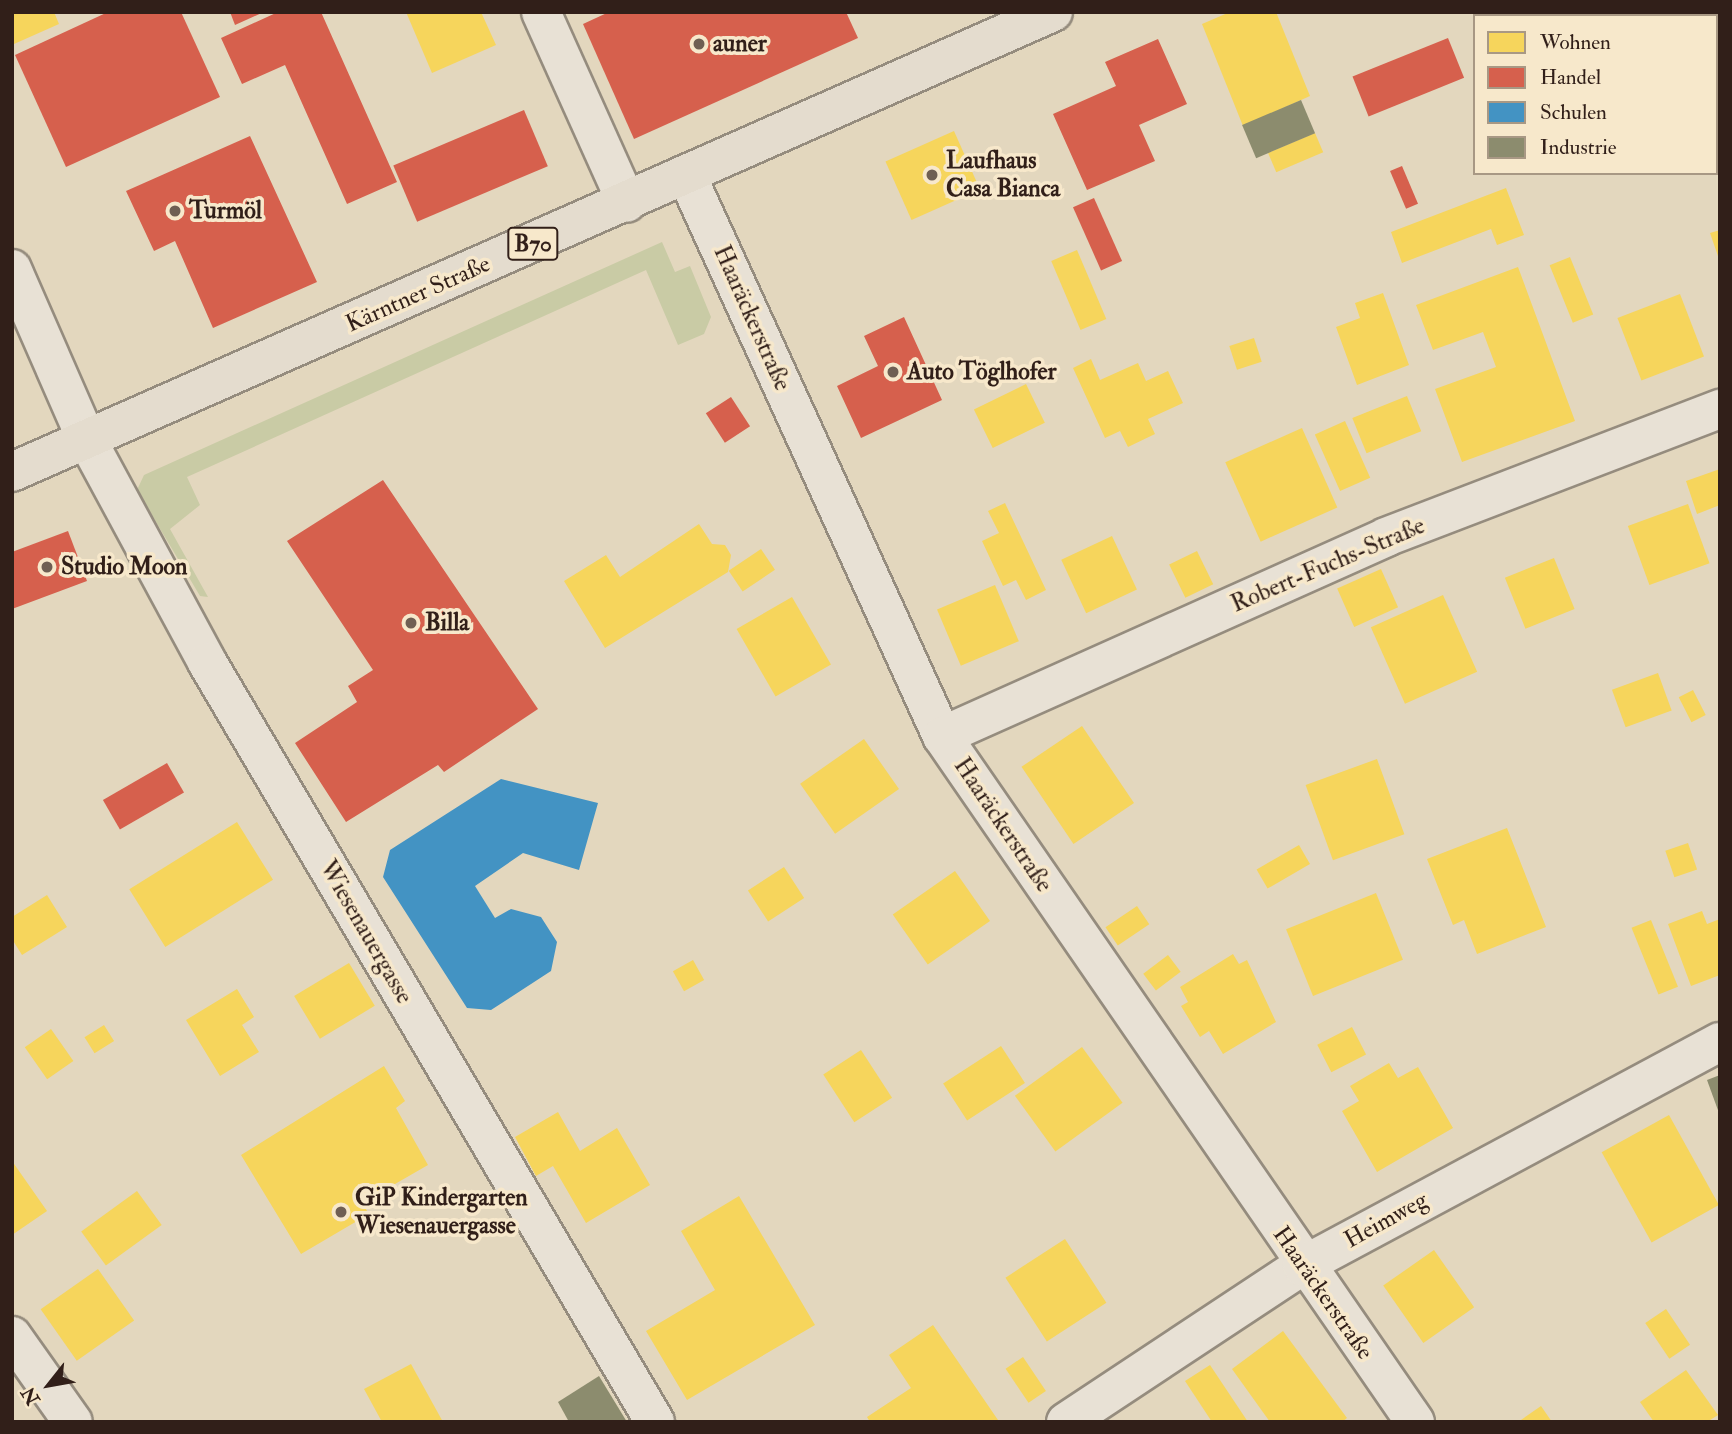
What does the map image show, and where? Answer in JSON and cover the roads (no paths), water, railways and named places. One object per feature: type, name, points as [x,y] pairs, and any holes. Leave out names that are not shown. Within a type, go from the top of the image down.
[{"type":"main road","name":"Kärntner Straße","points":[[12,472],[626,203],[1053,12]]},
{"type":"street","points":[[541,12],[626,203]]},
{"type":"street","name":"Haaräckerstraße","points":[[686,174],[942,736],[1303,1266],[1415,1422]]},
{"type":"street","name":"Wiesenauergasse","points":[[12,269],[86,438],[207,662],[655,1422]]},
{"type":"street","name":"Robert-Fuchs-Straße","points":[[942,736],[1385,537],[1720,409]]},
{"type":"street","name":"Heimweg","points":[[1066,1422],[1303,1266],[1720,1042]]},
{"type":"street","points":[[12,1336],[73,1422]]},
{"type":"place","name":"auner","points":[[699,44]]},
{"type":"place","name":"Laufhaus Casa Bianca","points":[[932,175]]},
{"type":"place","name":"Turmöl","points":[[175,211]]},
{"type":"place","name":"Auto Töglhofer","points":[[893,372]]},
{"type":"place","name":"Studio Moon","points":[[47,567]]},
{"type":"place","name":"Billa","points":[[411,623]]},
{"type":"place","name":"GiP Kindergarten Wiesenauergasse","points":[[341,1212]]}]
